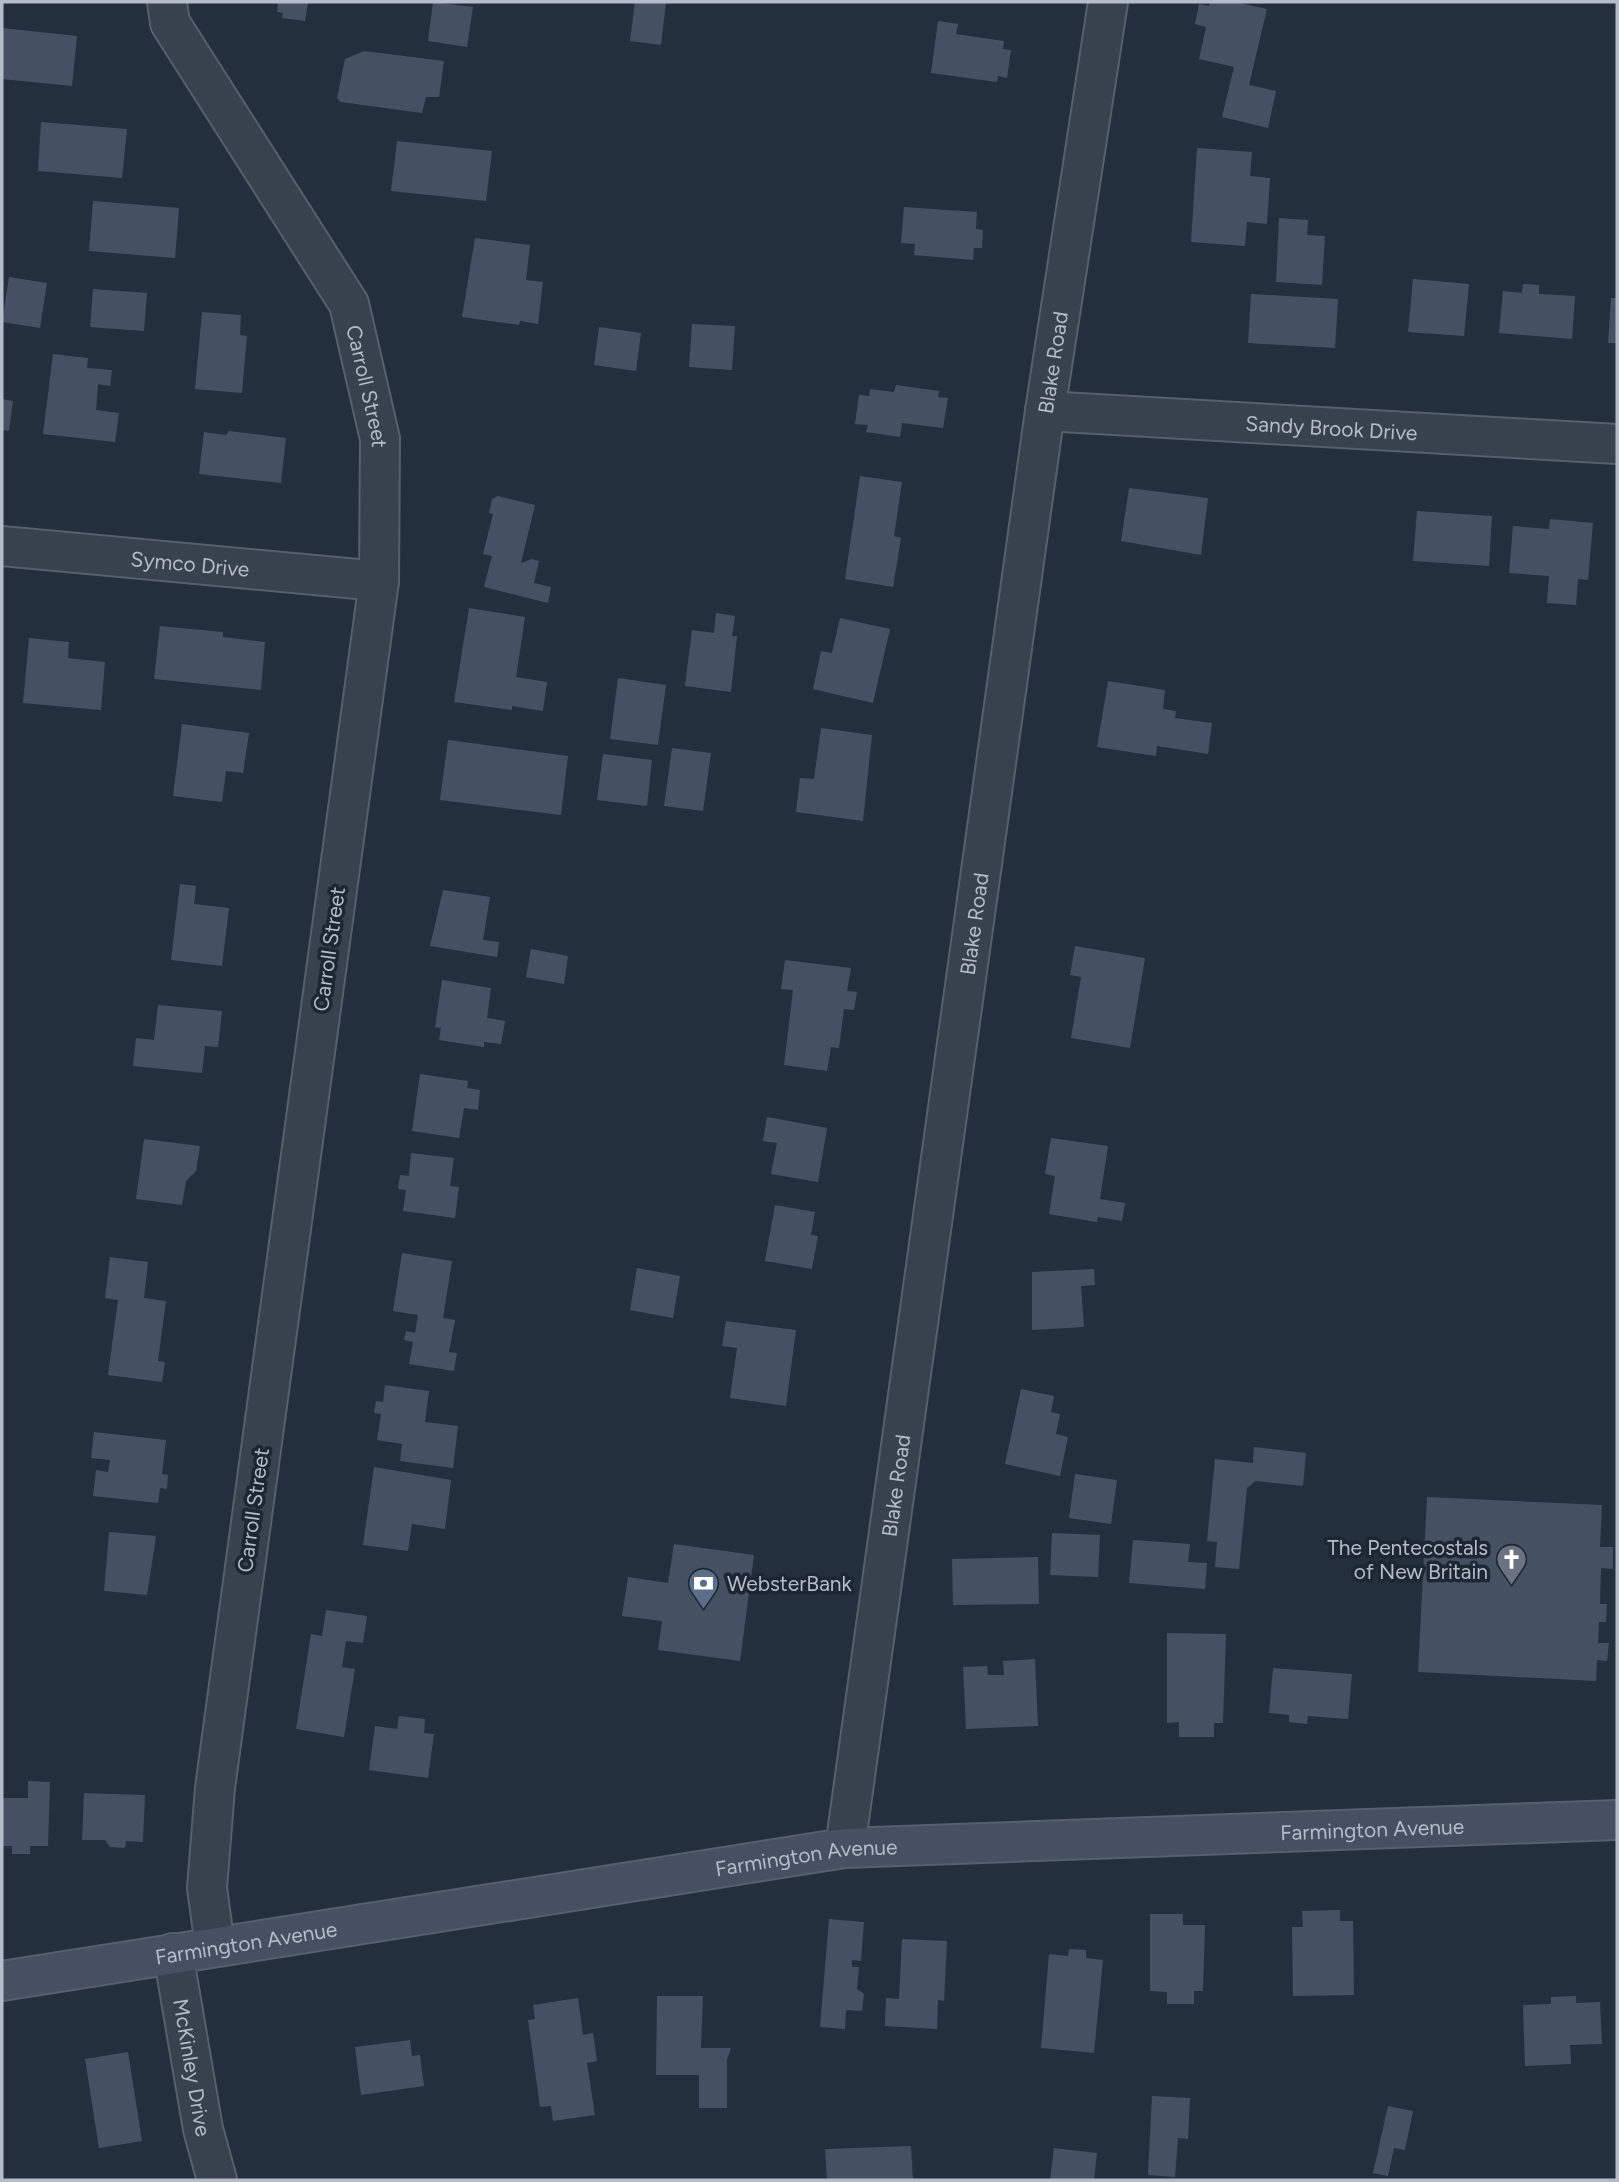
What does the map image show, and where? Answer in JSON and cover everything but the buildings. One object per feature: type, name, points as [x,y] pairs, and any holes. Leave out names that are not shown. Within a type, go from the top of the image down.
[{"type":"main road","name":"Farmington Avenue","points":[[2,1981],[845,1848],[1617,1820]]},
{"type":"street","name":"Carroll Street","points":[[167,2],[170,23],[349,304],[380,439],[379,581],[215,1787],[207,1888],[215,1946]]},
{"type":"street","name":"Blake Road","points":[[845,1848],[1045,411],[1108,2]]},
{"type":"street","name":"Sandy Brook Drive","points":[[1045,411],[1617,444]]},
{"type":"street","name":"Symco Drive","points":[[2,546],[379,581]]},
{"type":"street","name":"McKinley Drive","points":[[173,1953],[203,2129],[217,2180]]},
{"type":"place","name":"The Pentecostals of New Britain","points":[[1511,1586]]},
{"type":"place","name":"WebsterBank","points":[[704,1610]]}]
